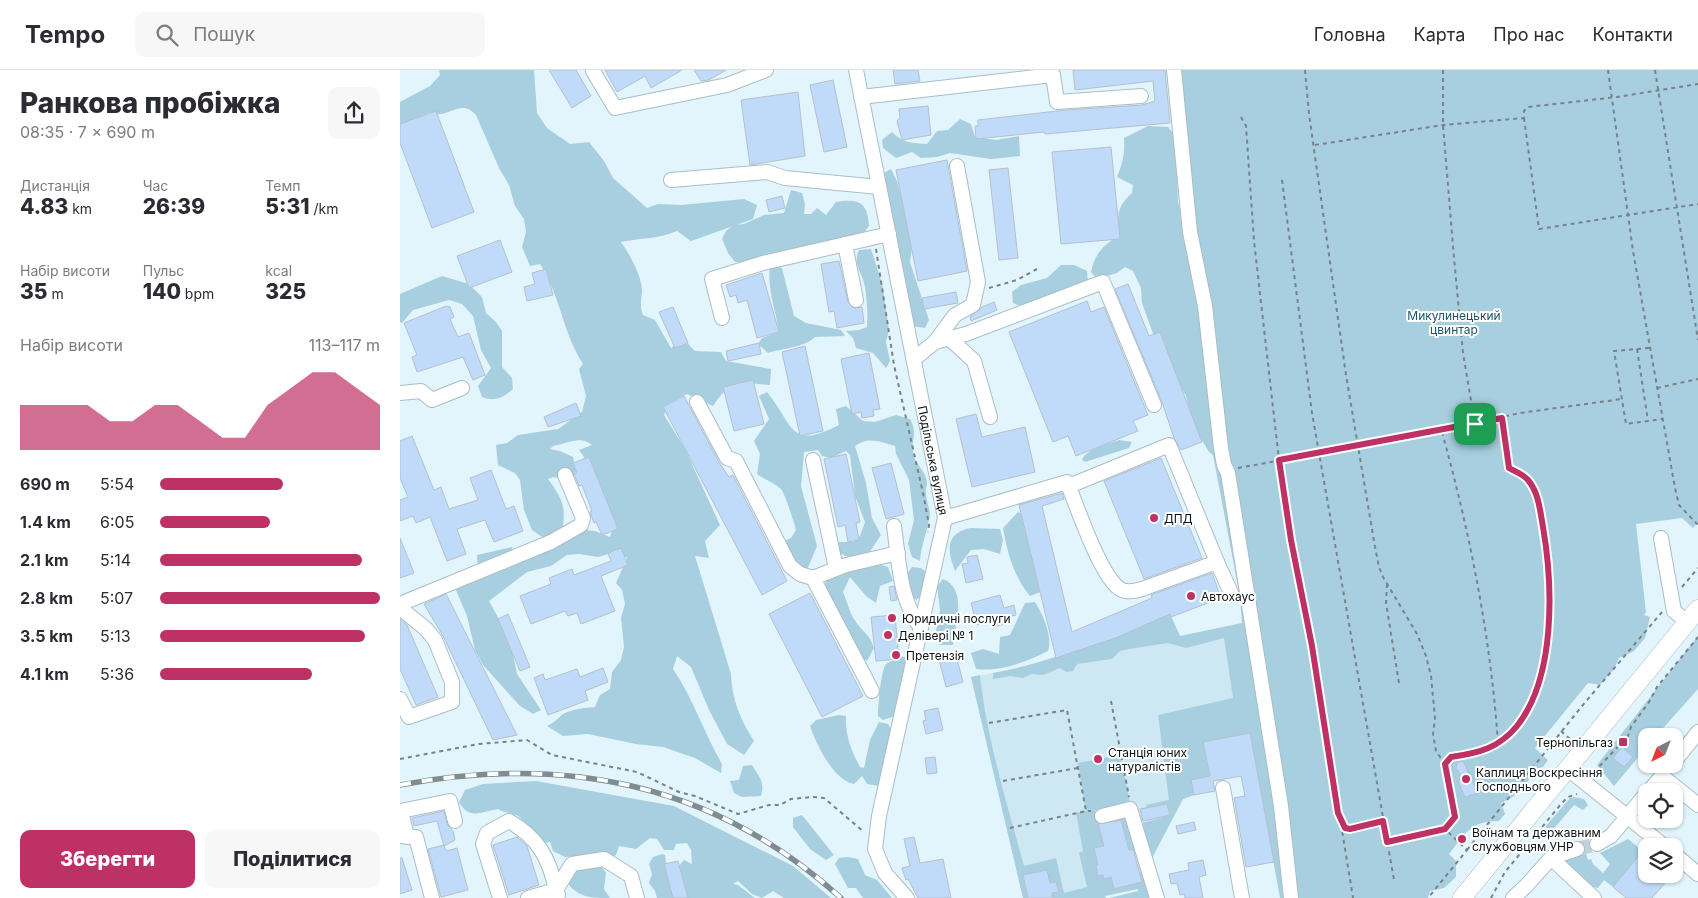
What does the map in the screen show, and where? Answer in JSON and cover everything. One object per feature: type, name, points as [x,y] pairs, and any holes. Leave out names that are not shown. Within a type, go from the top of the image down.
[{"type":"main road","points":[[1467,896],[1693,615]]},
{"type":"street","points":[[593,71],[615,108],[727,84],[766,70]]},
{"type":"street","name":"Подільська вулиця","points":[[856,70],[945,518],[879,816],[875,850],[885,872],[907,898]]},
{"type":"street","points":[[1174,70],[1190,232],[1205,306],[1221,448],[1228,474],[1281,806],[1291,898]]},
{"type":"street","points":[[861,97],[1057,72],[1057,102],[1141,96]]},
{"type":"street","points":[[914,359],[935,342],[955,315],[973,305],[978,282],[957,166]]},
{"type":"street","points":[[671,180],[768,172],[785,178],[879,187]]},
{"type":"street","points":[[722,318],[712,279],[763,263],[889,234]]},
{"type":"street","points":[[845,244],[856,300]]},
{"type":"street","points":[[935,342],[950,339],[1103,282],[1154,405]]},
{"type":"street","points":[[950,339],[974,361],[990,417]]},
{"type":"street","points":[[400,393],[421,391],[432,400],[462,388]]},
{"type":"street","points":[[697,402],[727,458],[736,461],[790,566],[800,574],[812,578],[836,568],[898,553]]},
{"type":"street","points":[[1069,486],[1169,445],[1232,595]]},
{"type":"street","points":[[813,460],[836,568]]},
{"type":"street","points":[[400,604],[551,542],[581,525],[583,518],[565,475]]},
{"type":"street","points":[[945,518],[1067,482],[1110,579],[1120,589],[1132,592],[1217,562]]},
{"type":"street","points":[[894,526],[905,595],[912,617],[921,628]]},
{"type":"street","points":[[1661,538],[1674,611],[1693,615]]},
{"type":"street","points":[[812,578],[872,691]]},
{"type":"street","points":[[400,608],[426,628],[435,640],[452,682],[452,702],[409,717],[400,699]]},
{"type":"street","points":[[1683,751],[1698,732]]},
{"type":"street","points":[[1568,769],[1654,838]]},
{"type":"street","points":[[1656,783],[1665,773]]},
{"type":"street","points":[[1662,776],[1698,805]]},
{"type":"street","points":[[1223,788],[1242,898]]},
{"type":"street","points":[[432,898],[416,837],[404,836],[401,812],[450,801],[455,821]]},
{"type":"street","points":[[1597,844],[1611,836],[1638,805]]},
{"type":"street","points":[[1099,813],[1130,810],[1157,898]]},
{"type":"street","points":[[500,898],[484,844],[487,833],[509,822],[527,831],[551,864],[557,894]]},
{"type":"street","points":[[1513,898],[1551,858],[1577,849]]},
{"type":"street","points":[[1551,858],[1594,898]]},
{"type":"street","points":[[557,894],[572,864],[604,859],[631,876],[637,898]]},
{"type":"street","points":[[1683,862],[1698,874]]},
{"type":"street","points":[[528,898],[557,894]]},
{"type":"path","points":[[1306,70],[1314,145],[1357,447],[1379,567],[1417,634],[1426,656],[1433,695],[1435,718],[1433,734],[1436,751],[1445,764],[1455,817],[1445,829],[1387,842]]},
{"type":"path","points":[[1443,70],[1443,125],[1463,353],[1475,424]]},
{"type":"path","points":[[1608,70],[1649,348],[1679,505],[1698,525]]},
{"type":"path","points":[[1655,70],[1698,340]]},
{"type":"path","points":[[1698,84],[1528,107],[1524,111],[1539,229],[1698,204]]},
{"type":"path","points":[[1241,117],[1246,126],[1254,241],[1279,460],[1353,898]]},
{"type":"path","points":[[1314,145],[1443,125],[1524,118]]},
{"type":"path","points":[[1282,180],[1318,453],[1394,880]]},
{"type":"path","points":[[975,294],[1017,280],[1037,269]]},
{"type":"path","points":[[1649,348],[1614,351],[1626,424],[1663,419]]},
{"type":"path","points":[[1637,349],[1648,421]]},
{"type":"path","points":[[1657,388],[1698,380]]},
{"type":"path","points":[[1228,474],[1234,468],[1441,431],[1520,413],[1622,399]]},
{"type":"path","points":[[1445,764],[1451,757],[1486,751],[1498,744],[1518,724],[1535,690],[1547,647],[1549,575],[1538,502],[1528,480],[1509,468],[1502,418]]},
{"type":"path","points":[[1441,431],[1468,530],[1488,654],[1498,744]]},
{"type":"path","points":[[1428,898],[1561,732],[1698,568]]},
{"type":"path","points":[[1387,583],[1386,603],[1399,683]]},
{"type":"path","points":[[1491,898],[1505,872],[1561,804],[1568,797],[1577,794],[1601,763],[1628,736],[1631,727],[1657,687],[1698,637]]},
{"type":"path","points":[[1111,701],[1130,810]]},
{"type":"path","points":[[990,723],[1067,710],[1086,811]]},
{"type":"path","points":[[1561,732],[1571,740]]},
{"type":"path","points":[[400,759],[479,744],[527,740],[552,756],[637,772],[680,792],[695,796],[738,814],[769,805],[780,804],[791,799],[824,798],[866,834]]},
{"type":"path","points":[[1598,760],[1601,763]]},
{"type":"path","points":[[1004,781],[1078,768]]},
{"type":"path","points":[[1529,772],[1536,778]]},
{"type":"path","points":[[1010,828],[1086,811],[1099,813]]},
{"type":"path","points":[[1341,824],[1345,828],[1350,829],[1383,821]]},
{"type":"path","points":[[1445,829],[1467,850]]},
{"type":"shaded area","name":"Станція юних натуралістів","points":[[1170,614],[1180,636],[1223,628],[1239,735],[1203,742],[1210,776],[1194,795],[1183,799],[1152,858],[1157,884],[1092,898],[1023,898],[971,677],[1031,666]]},
{"type":"green space","points":[[439,70],[534,70],[537,113],[547,128],[570,144],[589,142],[604,161],[613,178],[647,208],[658,204],[681,205],[744,199],[757,205],[753,219],[691,241],[677,231],[656,237],[621,242],[638,273],[642,286],[641,307],[643,315],[655,320],[671,348],[677,343],[688,344],[695,351],[721,352],[726,361],[771,369],[770,385],[743,383],[731,386],[713,406],[687,394],[668,404],[664,415],[685,449],[720,525],[705,541],[709,558],[695,556],[731,674],[733,692],[738,709],[754,741],[744,755],[727,744],[709,710],[691,667],[677,656],[673,669],[687,692],[722,764],[721,773],[695,758],[663,747],[636,744],[588,734],[563,736],[547,726],[567,712],[595,707],[600,695],[610,689],[612,672],[621,660],[624,647],[621,618],[625,604],[622,590],[616,583],[627,558],[618,551],[598,557],[579,554],[567,555],[551,566],[527,572],[489,601],[510,639],[517,674],[541,710],[533,714],[520,706],[483,665],[475,650],[467,616],[455,588],[478,573],[477,555],[512,547],[514,560],[583,530],[595,531],[610,537],[615,520],[606,513],[595,473],[579,450],[592,445],[587,442],[578,440],[553,446],[550,449],[573,457],[576,472],[568,481],[554,477],[548,479],[561,499],[564,517],[562,533],[545,539],[532,530],[524,510],[520,480],[515,473],[498,465],[496,445],[507,443],[518,435],[558,429],[582,412],[586,396],[579,369],[583,364],[571,340],[547,276],[540,264],[530,266],[522,247],[526,232],[524,219],[515,206],[509,185],[499,168],[476,115],[465,108],[441,114],[428,113],[415,124],[400,127],[400,102],[430,86],[440,75]]},
{"type":"green space","name":"Микулинецький цвинтар","points":[[1172,70],[1698,70],[1698,522],[1693,528],[1682,518],[1636,524],[1646,612],[1644,615],[1650,617],[1645,638],[1634,651],[1619,658],[1614,669],[1600,685],[1588,683],[1535,748],[1548,760],[1543,767],[1532,770],[1525,787],[1501,803],[1505,814],[1499,821],[1481,823],[1465,834],[1449,854],[1456,861],[1456,877],[1444,888],[1430,891],[1428,898],[1296,898],[1227,466],[1202,272]]},
{"type":"green space","points":[[960,119],[971,124],[975,137],[996,140],[1019,136],[1020,156],[991,159],[950,153],[937,157],[921,158],[912,152],[896,158],[883,148],[882,140],[892,132],[896,136],[912,143],[927,144],[937,131],[948,130]]},
{"type":"green space","points":[[1148,126],[1168,127],[1176,137],[1178,202],[1198,270],[1219,448],[1289,898],[1280,898],[1250,733],[1203,742],[1210,776],[1194,795],[1183,799],[1152,858],[1157,884],[1143,823],[1170,815],[1167,804],[1147,808],[1146,805],[1169,800],[1158,715],[1233,698],[1224,638],[1186,648],[1168,643],[1129,649],[1120,651],[1112,659],[1077,664],[1073,671],[1066,672],[1060,668],[1043,675],[1032,674],[1023,678],[1010,676],[993,679],[993,673],[1061,655],[1170,614],[1180,636],[1242,623],[1240,597],[1213,455],[1209,452],[1194,427],[1186,396],[1156,342],[1142,303],[1141,288],[1133,271],[1125,267],[1117,273],[1097,279],[1091,272],[1100,250],[1119,235],[1119,212],[1123,202],[1132,193],[1133,185],[1117,177],[1123,158],[1124,138]]},
{"type":"green space","points":[[891,169],[897,181],[906,214],[912,248],[910,262],[929,320],[925,328],[912,326],[880,188],[884,173]]},
{"type":"green space","points":[[791,190],[802,193],[805,204],[804,214],[811,214],[817,208],[826,215],[836,202],[856,202],[864,207],[867,212],[869,226],[862,235],[754,262],[735,262],[728,253],[722,239],[726,231],[734,225],[744,224],[764,215],[784,213]]},
{"type":"green space","points":[[871,249],[882,283],[889,330],[886,342],[890,361],[886,368],[873,353],[856,348],[853,338],[846,331],[867,327],[865,287],[857,265],[857,255],[859,250]]},
{"type":"green space","points":[[770,264],[782,268],[794,316],[806,323],[841,330],[845,336],[815,337],[799,346],[768,353],[758,344],[762,338],[779,332],[770,290]]},
{"type":"green space","points":[[1061,265],[1074,265],[1087,271],[1088,283],[1025,308],[1013,303],[1012,292],[1021,285],[1047,278]]},
{"type":"green space","points":[[442,276],[469,284],[482,297],[486,313],[502,331],[502,367],[512,378],[513,389],[506,395],[495,399],[482,397],[478,386],[491,368],[481,350],[473,316],[462,304],[449,300],[413,310],[402,323],[400,322],[400,294]]},
{"type":"green space","points":[[767,392],[788,424],[801,435],[823,432],[839,425],[836,409],[846,406],[863,421],[875,422],[896,415],[910,419],[914,433],[913,453],[926,478],[926,497],[930,513],[920,561],[912,557],[908,544],[914,520],[909,480],[896,454],[895,446],[865,441],[855,446],[866,483],[872,518],[881,535],[867,556],[849,557],[838,553],[837,542],[854,542],[860,536],[865,522],[855,496],[850,455],[846,451],[831,458],[822,456],[818,450],[804,452],[801,486],[817,546],[807,570],[797,568],[782,542],[791,538],[796,530],[785,496],[779,487],[757,474],[760,454],[754,441],[769,419],[759,396]]},
{"type":"green space","points":[[1119,440],[1132,442],[1129,448],[1085,462],[1082,460],[1093,449]]},
{"type":"green space","points":[[1018,512],[1027,516],[1024,530],[1032,540],[1046,590],[1030,596],[1024,589],[1012,564],[1003,528]]},
{"type":"green space","points":[[971,528],[1000,529],[1003,540],[1000,554],[984,549],[971,550],[955,571],[950,556],[952,538],[963,530]]},
{"type":"green space","points":[[878,564],[888,567],[893,581],[880,586],[876,603],[866,596],[850,577],[843,592],[852,616],[870,639],[874,648],[867,661],[857,654],[824,587],[828,577]]},
{"type":"green space","points":[[912,567],[921,568],[927,573],[922,595],[916,600],[909,592],[906,575]]},
{"type":"green space","points":[[943,579],[951,584],[958,599],[953,645],[939,645],[935,636],[940,610],[937,586]]},
{"type":"green space","points":[[1035,602],[1048,632],[1048,651],[1004,668],[976,669],[971,653],[983,649],[999,654],[1000,637],[1010,635],[1025,603]]},
{"type":"green space","points":[[1698,636],[1698,689],[1663,728],[1638,728],[1638,758],[1614,786],[1597,765]]},
{"type":"green space","points":[[901,657],[906,657],[908,665],[901,681],[897,711],[892,717],[883,720],[878,716],[884,667],[886,664]]},
{"type":"green space","points":[[980,675],[987,724],[1024,866],[1056,858],[1064,893],[1087,887],[1079,853],[1083,851],[1076,813],[1086,811],[1078,763],[1120,755],[1130,803],[1127,807],[1095,810],[1104,846],[1094,848],[1098,865],[1096,866],[1098,876],[1103,875],[1104,879],[1111,877],[1115,889],[1138,883],[1142,865],[1155,898],[1109,898],[1138,891],[1138,889],[1105,896],[1106,898],[1053,898],[1052,893],[1059,892],[1056,882],[1050,883],[1046,870],[1023,875],[1028,898],[1023,898],[971,677]]},
{"type":"green space","points":[[839,715],[846,716],[849,742],[860,767],[864,768],[870,740],[879,722],[888,724],[893,732],[879,786],[867,784],[862,776],[854,784],[847,781],[833,769],[821,751],[810,726],[816,720]]},
{"type":"green space","points":[[752,765],[762,783],[761,796],[742,797],[734,793],[730,781],[739,780],[743,766]]},
{"type":"green space","points":[[536,781],[674,806],[793,866],[831,898],[784,898],[773,891],[762,898],[752,894],[738,881],[733,884],[738,885],[755,898],[686,898],[678,867],[684,860],[692,864],[691,850],[687,843],[676,844],[674,850],[664,850],[657,839],[650,838],[636,849],[619,846],[616,855],[607,862],[593,854],[565,857],[553,851],[550,842],[544,843],[516,815],[498,809],[471,813],[463,808],[459,802],[465,790],[483,784]]},
{"type":"green space","points":[[1570,798],[1584,799],[1588,805],[1583,810],[1574,805],[1551,832],[1545,827]]},
{"type":"green space","points":[[802,815],[834,855],[826,860],[810,849],[793,827],[793,818]]},
{"type":"green space","points":[[1121,819],[1128,819],[1135,848],[1129,850]]},
{"type":"green space","points":[[1628,839],[1638,847],[1638,857],[1613,887],[1604,880],[1598,888],[1586,885],[1562,863],[1566,859],[1586,854],[1588,860],[1591,859],[1593,864],[1603,873],[1610,864],[1600,853]]},
{"type":"green space","points":[[665,855],[668,877],[674,898],[657,898],[655,891],[649,883],[652,874],[649,864],[653,857]]},
{"type":"green space","points":[[839,858],[858,859],[865,875],[877,880],[892,898],[863,898],[856,888],[848,888],[835,864]]},
{"type":"green space","points":[[601,866],[606,873],[604,889],[610,898],[582,895],[569,885],[572,875],[576,872],[585,868]]},
{"type":"building","points":[[549,70],[576,70],[591,96],[572,108]]},
{"type":"building","points":[[605,70],[682,70],[651,88],[645,76],[617,92]]},
{"type":"building","points":[[694,70],[726,70],[709,80],[701,81]]},
{"type":"building","points":[[893,70],[918,70],[920,81],[895,84]]},
{"type":"building","points":[[1073,70],[1165,70],[1170,123],[976,139],[975,126],[978,126],[978,120],[1066,110],[1142,105],[1155,101],[1153,81],[1075,90]]},
{"type":"building","points":[[833,80],[847,147],[824,152],[810,85]]},
{"type":"building","points":[[798,92],[805,156],[750,165],[741,100]]},
{"type":"building","points":[[928,106],[931,135],[902,140],[897,121],[900,118],[899,109]]},
{"type":"building","points":[[436,111],[474,212],[432,228],[400,143],[400,124]]},
{"type":"building","points":[[1111,147],[1120,239],[1061,244],[1052,152]]},
{"type":"building","points":[[947,160],[967,271],[918,281],[896,170]]},
{"type":"building","points":[[1008,168],[1018,258],[999,260],[989,170]]},
{"type":"building","points":[[782,196],[785,208],[769,212],[766,200]]},
{"type":"building","points":[[500,240],[512,272],[469,288],[457,256]]},
{"type":"building","points":[[839,261],[848,302],[854,308],[862,307],[864,323],[837,328],[834,311],[829,312],[821,264]]},
{"type":"building","points":[[546,269],[553,295],[527,301],[524,287],[535,284],[532,273]]},
{"type":"building","points":[[762,273],[779,332],[757,338],[747,300],[738,303],[736,295],[730,297],[726,285]]},
{"type":"building","points":[[1128,284],[1149,336],[1160,332],[1202,442],[1181,450],[1174,438],[1162,402],[1115,289]]},
{"type":"building","points":[[956,292],[958,303],[924,309],[922,298]]},
{"type":"building","points":[[1087,301],[1091,312],[1104,307],[1148,415],[1133,421],[1138,431],[1076,456],[1068,436],[1053,442],[1009,332]]},
{"type":"building","points":[[994,302],[997,310],[971,321],[970,317],[982,307]]},
{"type":"building","points":[[446,306],[450,307],[454,317],[450,319],[458,337],[469,333],[485,375],[473,380],[463,357],[417,372],[412,357],[417,355],[404,323]]},
{"type":"building","points":[[673,307],[688,343],[675,348],[659,312]]},
{"type":"building","points":[[759,343],[761,354],[728,361],[726,351]]},
{"type":"building","points":[[805,346],[823,431],[800,436],[782,352]]},
{"type":"building","points":[[869,353],[880,409],[873,410],[874,416],[862,418],[861,412],[852,414],[841,359]]},
{"type":"building","points":[[753,380],[764,424],[734,431],[723,387]]},
{"type":"building","points":[[684,396],[719,462],[729,477],[733,475],[787,581],[762,595],[663,407]]},
{"type":"building","points":[[576,403],[581,416],[548,427],[544,417]]},
{"type":"building","points":[[976,414],[982,437],[1025,427],[1035,472],[972,487],[956,419]]},
{"type":"building","points":[[412,436],[434,490],[441,487],[449,509],[478,500],[470,478],[491,470],[506,509],[514,506],[523,531],[494,542],[485,520],[457,529],[466,554],[447,561],[430,517],[416,523],[413,516],[400,521],[400,500],[408,497],[400,478],[400,441]]},
{"type":"building","points":[[846,454],[860,522],[856,523],[859,540],[848,542],[845,525],[838,527],[824,459]]},
{"type":"building","points":[[589,457],[618,529],[602,535],[596,522],[594,523],[590,512],[592,511],[582,485],[579,486],[574,474],[577,473],[573,463]]},
{"type":"building","points":[[1161,458],[1202,558],[1144,579],[1104,481]]},
{"type":"building","points":[[891,463],[904,514],[886,519],[872,468]]},
{"type":"building","points":[[1062,493],[1064,499],[1042,506],[1072,632],[1152,598],[1151,595],[1212,573],[1221,598],[1171,617],[1170,614],[1118,637],[1056,658],[1019,505]]},
{"type":"building","points":[[400,538],[414,573],[400,578]]},
{"type":"building","points":[[621,548],[628,565],[601,576],[615,611],[581,624],[577,613],[568,616],[565,611],[531,624],[520,596],[551,584],[549,578],[572,569],[574,575],[611,561],[608,553]]},
{"type":"building","points":[[977,555],[983,579],[966,583],[962,564],[968,563],[967,557]]},
{"type":"building","points":[[894,586],[897,600],[891,601],[889,587]]},
{"type":"building","points":[[810,593],[863,696],[822,717],[769,614]]},
{"type":"building","points":[[446,594],[517,735],[493,740],[443,636],[424,604]]},
{"type":"building","points":[[1000,595],[1004,608],[1014,605],[1016,615],[1006,617],[1008,623],[993,627],[991,621],[977,625],[971,603]]},
{"type":"building","points":[[508,614],[530,667],[520,671],[498,619]]},
{"type":"building","points":[[895,615],[899,659],[876,661],[871,617]]},
{"type":"building","points":[[400,619],[407,625],[438,697],[416,705],[400,669]]},
{"type":"building","points":[[956,655],[963,682],[946,687],[939,660]]},
{"type":"building","points":[[603,668],[608,682],[585,691],[588,700],[548,715],[534,678],[543,674],[545,680],[577,669],[580,677]]},
{"type":"building","points":[[938,708],[943,730],[926,734],[923,721],[926,720],[924,711]]},
{"type":"building","points":[[1250,733],[1274,862],[1246,867],[1234,798],[1245,796],[1241,776],[1213,781],[1215,791],[1194,795],[1191,780],[1210,776],[1203,742]]},
{"type":"building","points":[[1622,747],[1633,757],[1624,767],[1613,758]]},
{"type":"building","points":[[935,757],[937,773],[927,774],[925,758]]},
{"type":"building","name":"Каплиця Воскресіння Господнього","points":[[1463,761],[1478,793],[1465,797],[1459,784],[1460,774],[1456,768],[1457,763]]},
{"type":"building","points":[[1167,804],[1170,815],[1143,821],[1140,809]]},
{"type":"building","points":[[444,811],[447,824],[453,831],[455,840],[444,846],[437,821],[414,826],[412,818]]},
{"type":"building","points":[[1121,820],[1129,850],[1133,849],[1142,882],[1114,889],[1111,877],[1104,879],[1103,875],[1098,876],[1096,866],[1098,865],[1094,848],[1104,846],[1098,824]]},
{"type":"building","points":[[1194,822],[1196,830],[1178,834],[1176,826]]},
{"type":"building","points":[[517,837],[527,846],[539,885],[509,895],[493,845]]},
{"type":"building","points":[[914,837],[920,863],[943,859],[951,898],[918,898],[908,879],[906,880],[902,868],[910,866],[904,839]]},
{"type":"building","points":[[444,845],[446,851],[457,848],[468,890],[441,897],[428,849]]},
{"type":"building","points":[[1638,857],[1638,883],[1665,883],[1652,898],[1626,898],[1613,887]]},
{"type":"building","points":[[400,858],[402,858],[412,890],[400,894]]},
{"type":"building","points":[[1203,860],[1206,875],[1199,877],[1203,898],[1185,898],[1184,894],[1180,895],[1177,883],[1171,884],[1169,874],[1189,870],[1188,863]]},
{"type":"building","points":[[678,861],[688,898],[673,898],[664,864]]},
{"type":"building","points":[[1047,870],[1050,883],[1056,882],[1059,892],[1052,893],[1053,898],[1028,898],[1023,875]]},
{"type":"tunnel","points":[[1577,849],[1597,844]]},
{"type":"railway","points":[[400,785],[461,776],[521,773],[579,777],[635,787],[689,804],[742,827],[792,859],[841,898]]},
{"type":"place","name":"ДПД","points":[[1154,518]]},
{"type":"place","name":"Автохаус","points":[[1191,596]]},
{"type":"place","name":"Юридичні послуги","points":[[892,618]]},
{"type":"place","name":"Делівері № 1","points":[[888,635]]},
{"type":"place","name":"Претензія","points":[[896,655]]},
{"type":"place","name":"Тернопільгаз","points":[[1623,742]]},
{"type":"place","name":"Станція юних натуралістів","points":[[1098,759]]},
{"type":"place","name":"Каплиця Воскресіння Господнього","points":[[1466,779]]},
{"type":"place","name":"Воїнам та державним службовцям УНР","points":[[1462,839]]},
{"type":"route","points":[[1502,418],[1509,468],[1522,474],[1534,488],[1545,538],[1549,575],[1547,647],[1535,690],[1518,724],[1508,736],[1486,751],[1472,755],[1451,757],[1445,764],[1455,817],[1445,829],[1426,835],[1387,842],[1383,821],[1350,829],[1345,828],[1341,824],[1312,646],[1291,540],[1279,460],[1397,440],[1475,424],[1502,418]]}]
